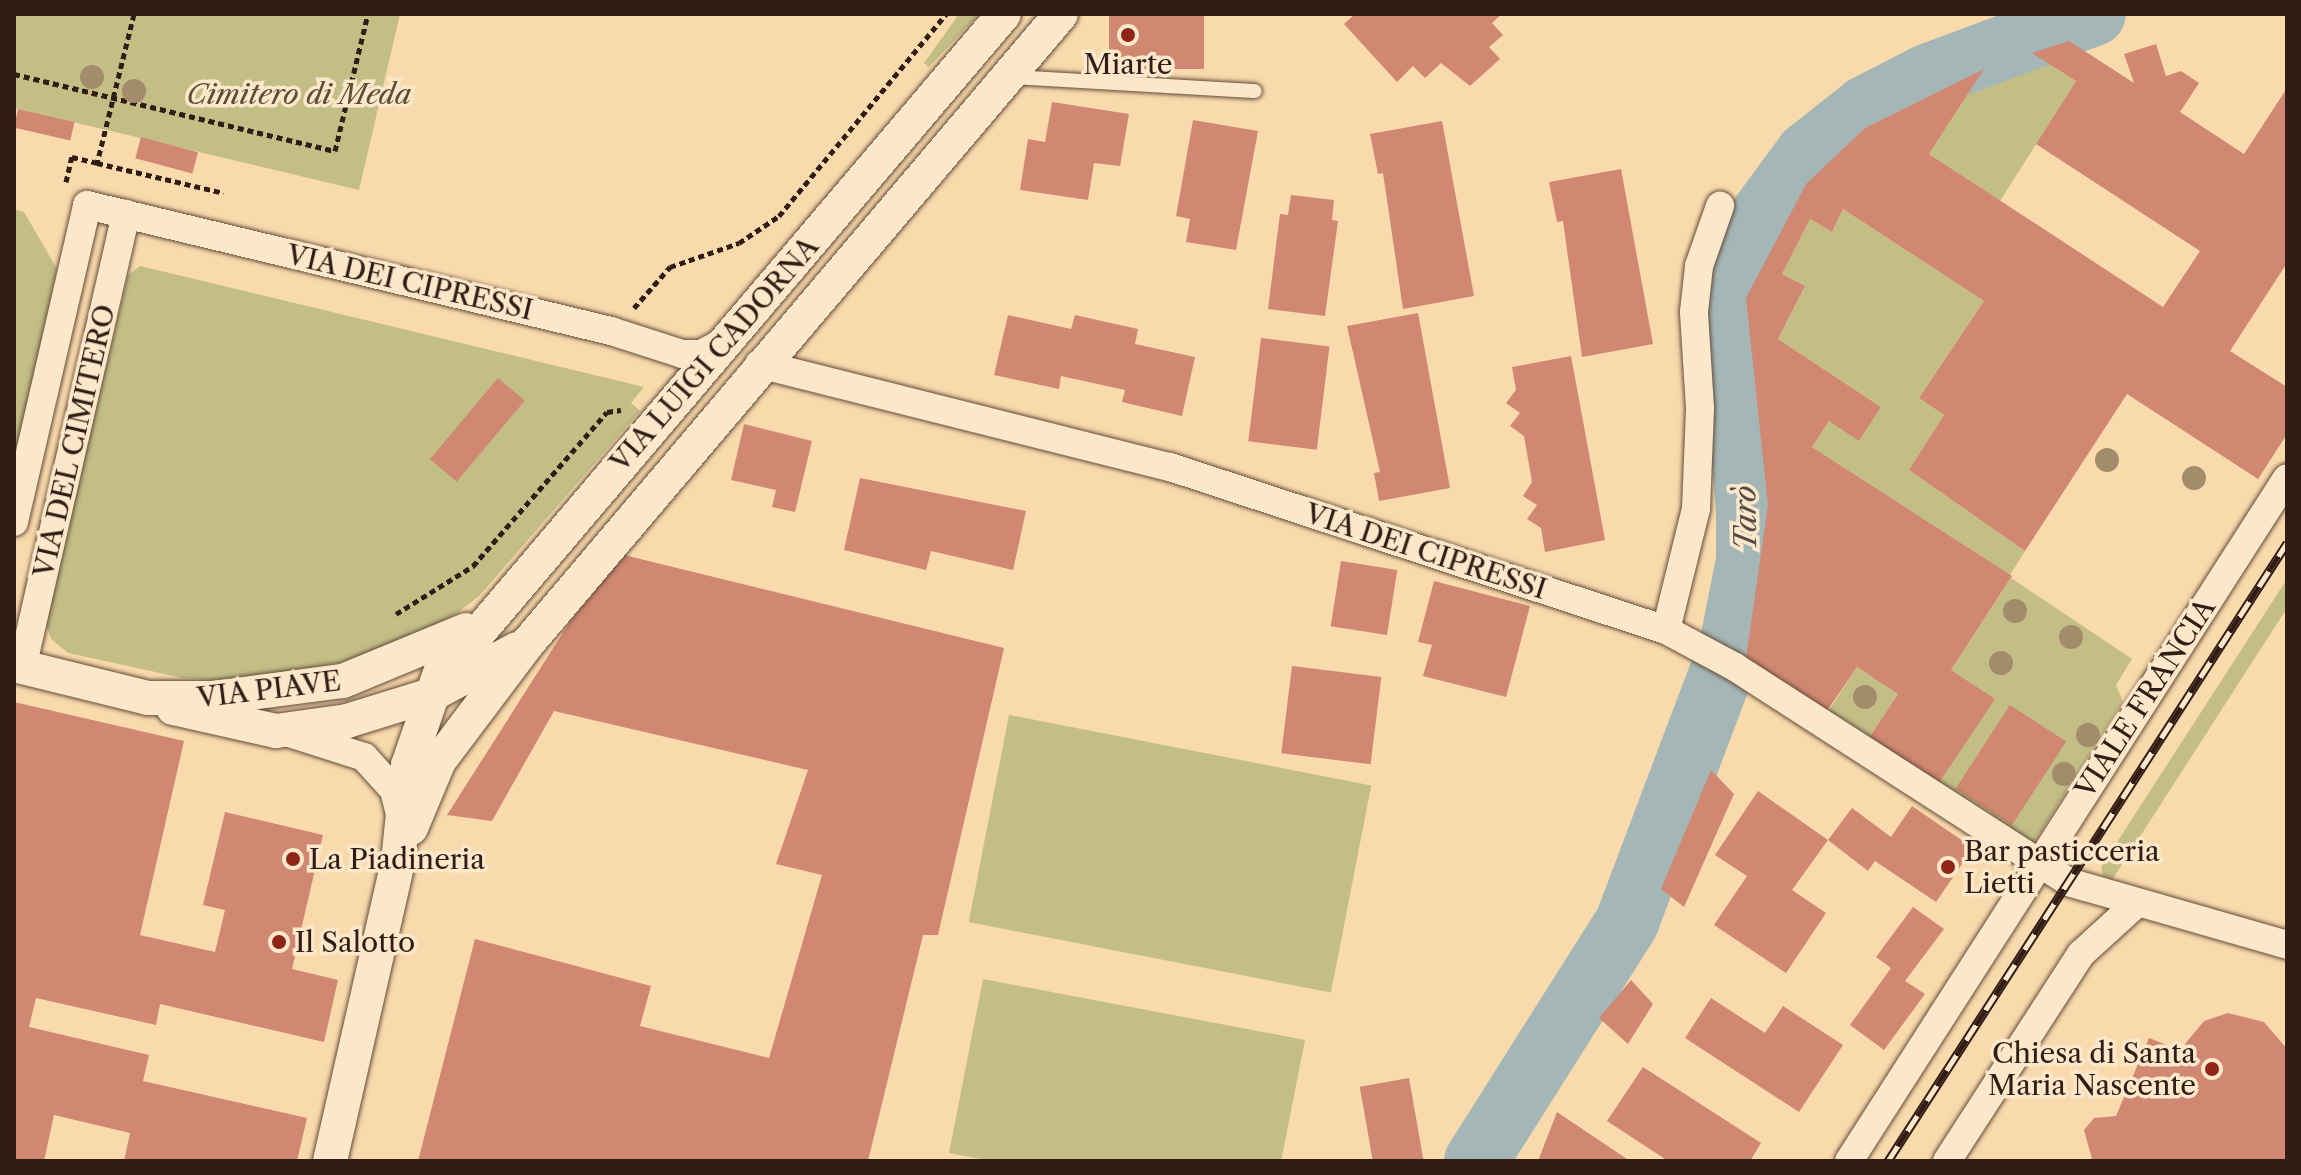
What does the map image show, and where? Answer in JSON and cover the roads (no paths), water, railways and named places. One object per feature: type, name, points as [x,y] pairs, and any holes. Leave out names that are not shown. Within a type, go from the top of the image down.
[{"type":"street","name":"VIA LUIGI CADORNA","points":[[330,1161],[398,862],[408,765],[442,667],[493,612],[1004,14]]},
{"type":"street","name":"VIA LUIGI CADORNA","points":[[398,862],[439,761],[528,643],[759,364],[1061,14]]},
{"type":"street","name":"VIA DEI CIPRESSI","points":[[75,202],[611,331],[682,354],[706,353],[728,338]]},
{"type":"street","name":"VIA DEL CIMITERO","points":[[14,522],[75,202]]},
{"type":"street","points":[[1666,630],[1696,509],[1700,408],[1694,312],[1699,266],[1720,206]]},
{"type":"street","name":"VIA DEL CIMITERO","points":[[18,666],[126,214]]},
{"type":"street","name":"VIA DEI CIPRESSI","points":[[759,364],[1170,467],[1666,630],[1735,667],[1887,770],[2068,882],[2287,945]]},
{"type":"street","name":"VIALE FRANCIA","points":[[1849,1161],[2287,478]]},
{"type":"street","name":"VIA PIAVE","points":[[127,694],[213,698],[343,681],[415,654],[493,612]]},
{"type":"street","name":"VIA LUIGI CADORNA","points":[[431,695],[528,643]]},
{"type":"street","name":"VIA PIAVE","points":[[18,666],[127,694],[219,723],[276,731],[364,757],[394,790],[402,824]]},
{"type":"street","name":"VIA PIAVE","points":[[276,731],[361,718],[431,695]]},
{"type":"street","points":[[1947,1161],[2081,954],[2136,904]]},
{"type":"lane","points":[[1009,77],[1255,91]]},
{"type":"waterway","name":"Tarò","points":[[1476,1161],[1627,922],[1731,647],[1748,560],[1748,511],[1731,305],[1763,214],[1807,154],[1865,108],[1927,76],[2094,14]]},
{"type":"railway","points":[[1888,1161],[2287,543]]},
{"type":"place","name":"Miarte","points":[[1128,35]]},
{"type":"place","name":"La Piadineria","points":[[293,859]]},
{"type":"place","name":"Bar pasticceria Lietti","points":[[1948,867]]},
{"type":"place","name":"Il Salotto","points":[[279,942]]},
{"type":"place","name":"Chiesa di Santa Maria Nascente","points":[[2212,1069]]},
{"type":"park label","name":"Cimitero di Meda","points":[[299,94]]}]
